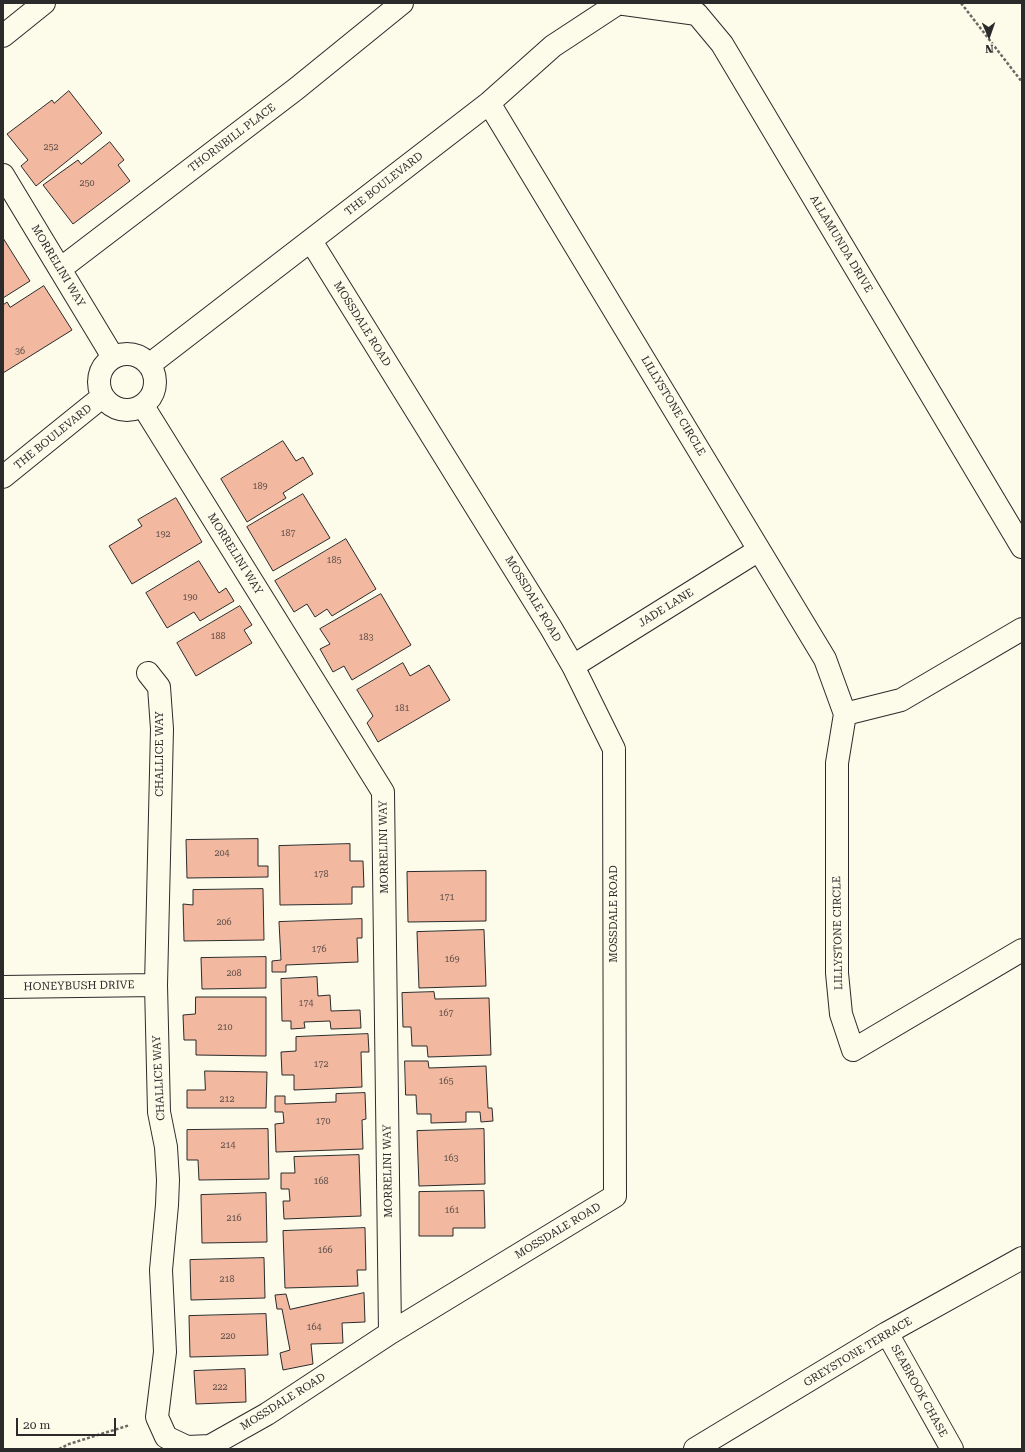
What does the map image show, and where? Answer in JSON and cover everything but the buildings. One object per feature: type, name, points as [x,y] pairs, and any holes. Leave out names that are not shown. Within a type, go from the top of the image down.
[{"type":"street","points":[[3,36],[44,3]]},
{"type":"street","name":"THORNBILL PLACE","points":[[60,269],[296,89],[402,3]]},
{"type":"street","name":"THE BOULEVARD","points":[[149,365],[489,103],[553,46],[617,3]]},
{"type":"street","name":"ALLAMUNDA DRIVE","points":[[617,3],[697,14],[722,44],[1022,547]]},
{"type":"street","name":"LILLYSTONE CIRCLE","points":[[489,103],[825,659],[845,714],[837,764],[837,973],[841,1014],[853,1050],[1022,950]]},
{"type":"street","name":"MORRELINI WAY","points":[[6,188],[60,269],[113,357]]},
{"type":"street","name":"MOSSDALE ROAD","points":[[211,1448],[267,1414],[390,1333],[615,1196],[614,749],[551,628],[311,241]]},
{"type":"street","points":[[126,353],[139,356],[149,365],[156,379],[153,395],[143,406],[128,411],[114,408],[102,398],[98,383],[102,368],[113,357],[126,353]]},
{"type":"street","name":"THE BOULEVARD","points":[[3,477],[102,398]]},
{"type":"street","name":"MORRELINI WAY","points":[[143,406],[383,792],[390,1333]]},
{"type":"street","name":"JADE LANE","points":[[572,666],[759,550]]},
{"type":"street","points":[[845,714],[901,700],[1022,628]]},
{"type":"street","name":"CHALLICE WAY","points":[[148,673],[159,687],[162,729],[156,985],[159,1112],[166,1147],[168,1180],[161,1270],[165,1352],[157,1417]]},
{"type":"street","name":"HONEYBUSH DRIVE","points":[[3,987],[156,985]]},
{"type":"street","name":"GREYSTONE TERRACE","points":[[695,1449],[887,1333],[1022,1258]]},
{"type":"street","name":"SEABROOK CHASE","points":[[887,1333],[952,1449]]},
{"type":"street","points":[[157,1417],[166,1437],[187,1447],[211,1448]]},
{"type":"path","points":[[961,3],[1022,82]]},
{"type":"path","points":[[59,1449],[69,1444],[157,1417]]}]
